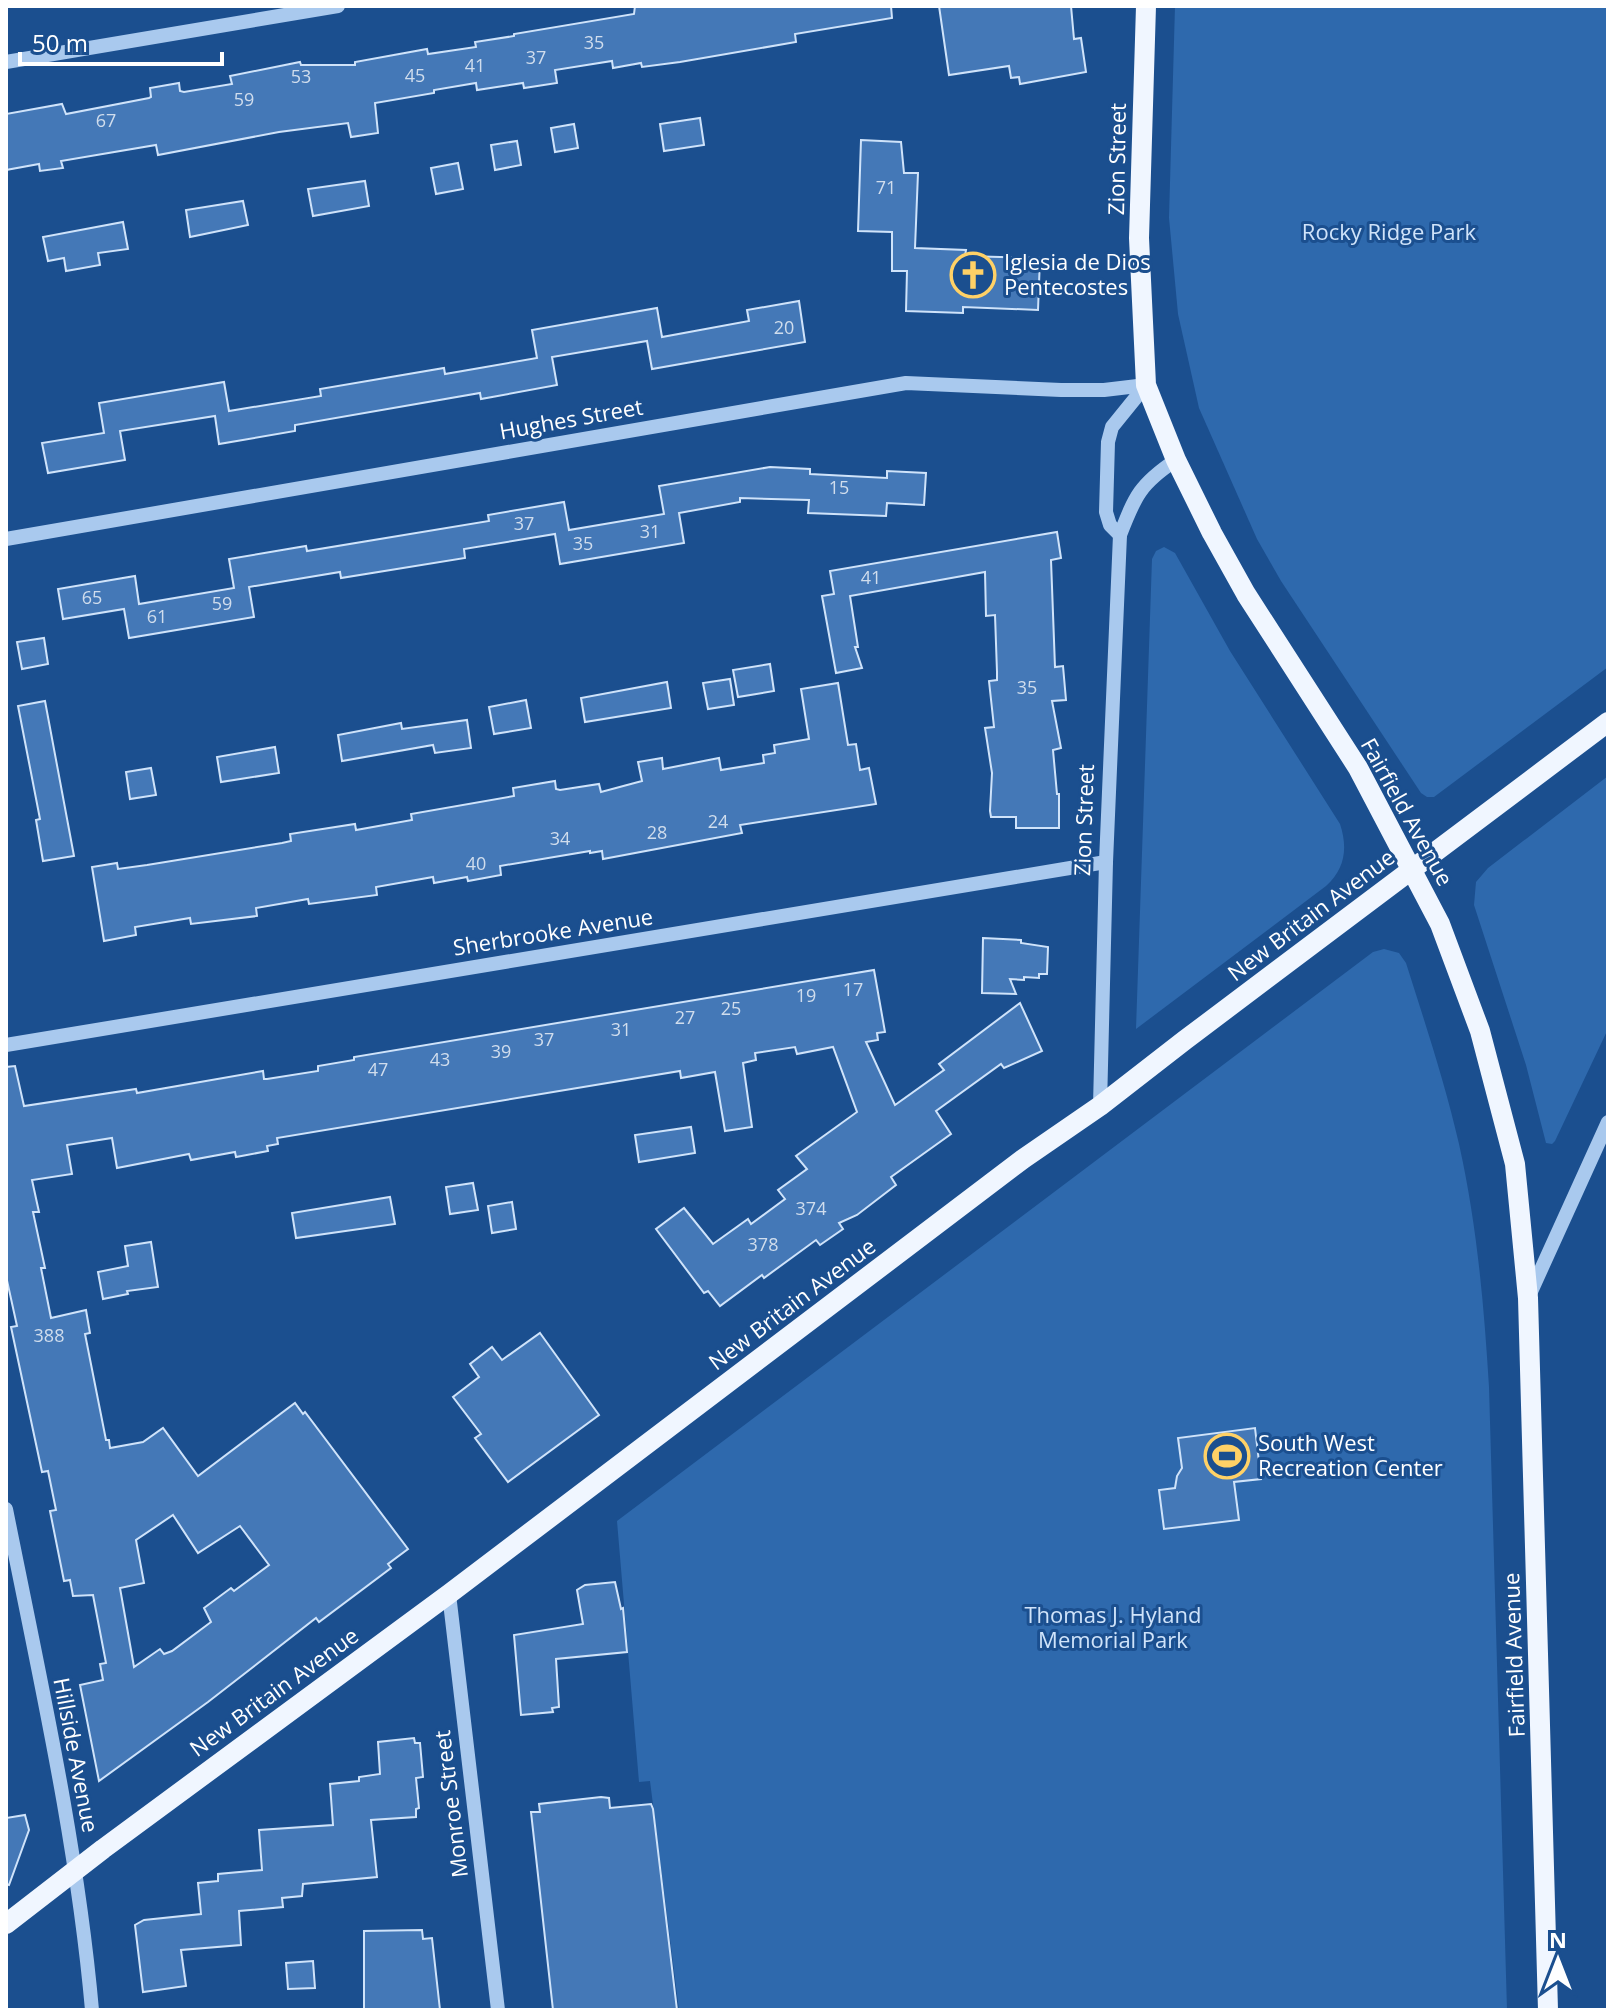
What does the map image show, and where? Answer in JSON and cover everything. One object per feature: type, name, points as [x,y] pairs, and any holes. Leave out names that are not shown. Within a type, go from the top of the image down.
[{"type":"main road","name":"Zion Street","points":[[1146,6],[1139,238],[1146,385]]},
{"type":"main road","name":"Fairfield Avenue","points":[[1146,385],[1193,497],[1246,594],[1358,768],[1440,924],[1462,978],[1515,1164],[1528,1298],[1548,2010]]},
{"type":"main road","name":"New Britain Avenue","points":[[6,1924],[1608,722]]},
{"type":"street","points":[[6,62],[338,6]]},
{"type":"street","name":"Hughes Street","points":[[6,539],[906,383],[1061,390],[1104,390],[1146,385]]},
{"type":"street","name":"Zion Street","points":[[1120,535],[1110,525],[1106,512],[1108,442],[1112,427],[1146,385]]},
{"type":"street","name":"Zion Street","points":[[1100,1106],[1106,862],[1120,535],[1135,497],[1151,477],[1176,460]]},
{"type":"street","name":"Sherbrooke Avenue","points":[[6,1045],[1106,862]]},
{"type":"street","name":"Fairfield Avenue","points":[[1528,1298],[1608,1122]]},
{"type":"street","name":"Hillside Avenue","points":[[6,1509],[65,1808],[92,2010]]},
{"type":"street","name":"Monroe Street","points":[[449,1594],[498,2010]]},
{"type":"green space","name":"Rocky Ridge Park","points":[[1175,6],[1608,6],[1608,667],[1434,797],[1421,793],[1281,581],[1257,539],[1199,408],[1178,314],[1169,218]]},
{"type":"green space","points":[[1164,547],[1175,553],[1230,651],[1340,824],[1344,850],[1337,873],[1326,886],[1136,1029],[1152,559],[1156,551]]},
{"type":"green space","points":[[1608,776],[1608,1029],[1552,1144],[1546,1143],[1526,1065],[1474,905],[1476,882],[1488,868]]},
{"type":"green space","name":"Thomas J. Hyland Memorial Park","points":[[1384,949],[1399,953],[1406,963],[1434,1053],[1459,1144],[1479,1265],[1489,1387],[1507,2010],[679,2010],[650,1781],[639,1782],[617,1521],[1373,952]]},
{"type":"building","points":[[635,6],[891,6],[892,18],[795,34],[796,42],[680,62],[642,67],[641,63],[613,68],[612,61],[555,70],[557,83],[524,88],[523,83],[477,90],[476,83],[375,103],[378,133],[351,137],[348,123],[279,132],[158,155],[156,145],[61,161],[63,168],[40,171],[39,164],[6,170],[6,114],[62,104],[66,114],[149,98],[150,88],[179,83],[180,91],[184,92],[232,84],[230,76],[300,62],[301,65],[355,65],[355,62],[427,49],[428,54],[476,47],[475,42],[634,14]]},
{"type":"building","points":[[939,6],[1071,6],[1074,39],[1081,38],[1086,72],[1020,84],[1019,77],[1011,78],[1009,66],[949,75]]},
{"type":"building","points":[[700,118],[704,145],[664,151],[660,124]]},
{"type":"building","points":[[574,124],[578,148],[555,152],[551,128]]},
{"type":"building","points":[[861,140],[901,142],[904,173],[918,173],[915,248],[966,250],[965,256],[1040,258],[1038,310],[963,307],[963,313],[906,311],[907,271],[892,271],[892,232],[858,231]]},
{"type":"building","points":[[517,141],[521,165],[495,170],[491,145]]},
{"type":"building","points":[[458,163],[463,189],[436,194],[431,168]]},
{"type":"building","points":[[365,181],[369,206],[313,216],[308,189]]},
{"type":"building","points":[[243,201],[248,225],[190,237],[186,210]]},
{"type":"building","points":[[123,222],[128,249],[98,253],[100,265],[66,271],[64,258],[48,261],[43,237]]},
{"type":"building","points":[[799,301],[805,342],[652,369],[647,341],[552,357],[557,385],[481,399],[480,393],[295,425],[295,431],[219,444],[215,416],[120,431],[125,460],[48,473],[42,443],[104,433],[99,403],[224,382],[229,411],[321,396],[320,389],[444,368],[445,374],[537,358],[532,330],[657,308],[662,337],[749,321],[747,310]]},
{"type":"building","points":[[770,467],[810,469],[810,474],[887,478],[887,471],[926,473],[924,505],[887,503],[886,516],[808,513],[809,500],[740,498],[740,502],[679,513],[684,543],[560,564],[555,534],[464,549],[465,558],[341,578],[340,572],[249,587],[254,617],[129,638],[124,609],[63,619],[58,589],[135,576],[139,604],[234,588],[229,559],[306,546],[307,551],[489,521],[488,515],[564,502],[569,530],[664,514],[659,486]]},
{"type":"building","points":[[1057,532],[1061,558],[1051,560],[1055,667],[1063,666],[1066,700],[1052,701],[1061,748],[1053,750],[1059,794],[1059,828],[1016,828],[1016,817],[991,817],[990,811],[992,773],[985,728],[994,727],[989,681],[997,680],[997,672],[995,615],[986,616],[985,572],[850,596],[858,647],[855,647],[862,668],[836,673],[822,596],[834,594],[830,571]]},
{"type":"building","points":[[44,638],[48,664],[22,669],[17,642]]},
{"type":"building","points":[[770,664],[774,691],[738,697],[733,670]]},
{"type":"building","points":[[730,679],[734,705],[708,709],[703,683]]},
{"type":"building","points":[[667,682],[671,708],[585,722],[581,698]]},
{"type":"building","points":[[838,683],[848,745],[856,744],[860,770],[869,768],[876,804],[740,825],[742,833],[603,859],[602,851],[590,851],[500,866],[501,875],[468,881],[467,877],[434,883],[433,877],[376,887],[377,895],[309,904],[308,899],[256,908],[257,916],[191,924],[190,918],[135,927],[136,935],[104,941],[92,867],[117,863],[118,869],[147,865],[282,843],[291,841],[290,834],[355,824],[356,830],[412,820],[411,814],[514,796],[513,788],[555,781],[556,789],[560,790],[599,784],[601,792],[642,781],[638,762],[662,758],[663,769],[719,758],[721,770],[764,763],[763,755],[775,753],[774,745],[809,739],[801,689]]},
{"type":"building","points":[[526,700],[531,728],[494,734],[489,707]]},
{"type":"building","points":[[45,701],[74,856],[43,861],[36,820],[40,819],[18,706]]},
{"type":"building","points":[[467,720],[471,748],[435,753],[433,745],[342,761],[338,735],[401,723],[402,729]]},
{"type":"building","points":[[275,747],[279,773],[221,782],[217,757]]},
{"type":"building","points":[[151,768],[156,795],[130,799],[126,772]]},
{"type":"building","points":[[983,938],[1021,940],[1021,943],[1048,947],[1047,974],[1039,974],[1039,978],[1010,979],[1016,994],[982,993]]},
{"type":"building","points":[[874,970],[885,1032],[877,1033],[878,1040],[866,1042],[895,1105],[944,1070],[939,1064],[1020,1003],[1042,1051],[1004,1068],[1001,1064],[936,1111],[951,1134],[891,1177],[896,1185],[857,1215],[839,1223],[843,1229],[820,1245],[816,1240],[720,1306],[708,1291],[704,1293],[656,1229],[684,1208],[713,1244],[748,1219],[751,1224],[785,1199],[778,1190],[807,1169],[796,1156],[857,1112],[833,1047],[797,1054],[795,1047],[755,1053],[756,1060],[743,1063],[752,1127],[725,1131],[715,1072],[681,1078],[680,1071],[277,1138],[278,1144],[267,1146],[268,1151],[236,1157],[235,1152],[191,1160],[189,1154],[117,1168],[112,1138],[67,1145],[72,1174],[32,1180],[39,1212],[33,1212],[45,1268],[41,1268],[51,1318],[86,1310],[90,1333],[85,1334],[110,1448],[143,1442],[163,1428],[198,1476],[295,1403],[408,1549],[388,1564],[391,1568],[319,1622],[316,1618],[99,1781],[80,1685],[103,1680],[100,1664],[106,1663],[93,1595],[73,1596],[70,1580],[64,1581],[50,1511],[56,1510],[48,1471],[42,1472],[11,1327],[17,1326],[6,1276],[6,1067],[15,1066],[24,1106],[136,1089],[137,1093],[263,1071],[264,1079],[267,1079],[318,1071],[318,1066],[354,1060],[354,1057]],"holes":[[[173,1515],[198,1553],[240,1526],[269,1565],[204,1608],[211,1622],[172,1651],[164,1654],[160,1649],[134,1667],[120,1588],[144,1583],[136,1540]]]},
{"type":"building","points":[[691,1127],[695,1153],[639,1162],[635,1135]]},
{"type":"building","points":[[473,1183],[478,1210],[450,1214],[446,1187]]},
{"type":"building","points":[[390,1197],[395,1224],[296,1238],[292,1213]]},
{"type":"building","points":[[512,1202],[516,1229],[492,1233],[488,1206]]},
{"type":"building","points":[[151,1242],[158,1287],[127,1291],[128,1294],[103,1299],[98,1272],[128,1266],[125,1246]]},
{"type":"building","points":[[540,1333],[599,1415],[508,1482],[475,1438],[481,1434],[453,1397],[479,1377],[470,1364],[492,1347],[502,1360]]},
{"type":"building","points":[[1255,1428],[1261,1479],[1234,1482],[1239,1520],[1164,1529],[1159,1490],[1175,1488],[1182,1468],[1178,1438]]},
{"type":"building","points":[[615,1582],[623,1608],[627,1652],[556,1659],[559,1707],[552,1708],[553,1712],[521,1715],[514,1635],[583,1624],[577,1590],[585,1585]]},
{"type":"building","points":[[414,1738],[415,1743],[420,1743],[423,1777],[416,1778],[419,1808],[416,1809],[416,1817],[371,1820],[377,1877],[303,1884],[302,1896],[282,1898],[283,1907],[239,1911],[241,1945],[181,1950],[186,1986],[143,1992],[135,1925],[144,1920],[201,1914],[198,1883],[218,1881],[218,1874],[262,1870],[259,1830],[333,1825],[330,1784],[359,1781],[359,1777],[380,1774],[378,1742]]},
{"type":"building","points":[[609,1798],[610,1808],[651,1804],[653,1809],[677,2010],[553,2010],[531,1812],[540,1812],[539,1804]]},
{"type":"building","points":[[25,1815],[29,1830],[9,1885],[6,1884],[6,1818]]},
{"type":"building","points":[[422,1930],[423,1939],[432,1938],[440,2010],[364,2010],[364,1931]]},
{"type":"building","points":[[313,1961],[315,1988],[288,1989],[286,1963]]},
{"type":"place","name":"Iglesia de Dios Pentecostes","points":[[973,275]]},
{"type":"place","name":"South West Recreation Center","points":[[1227,1456]]}]
